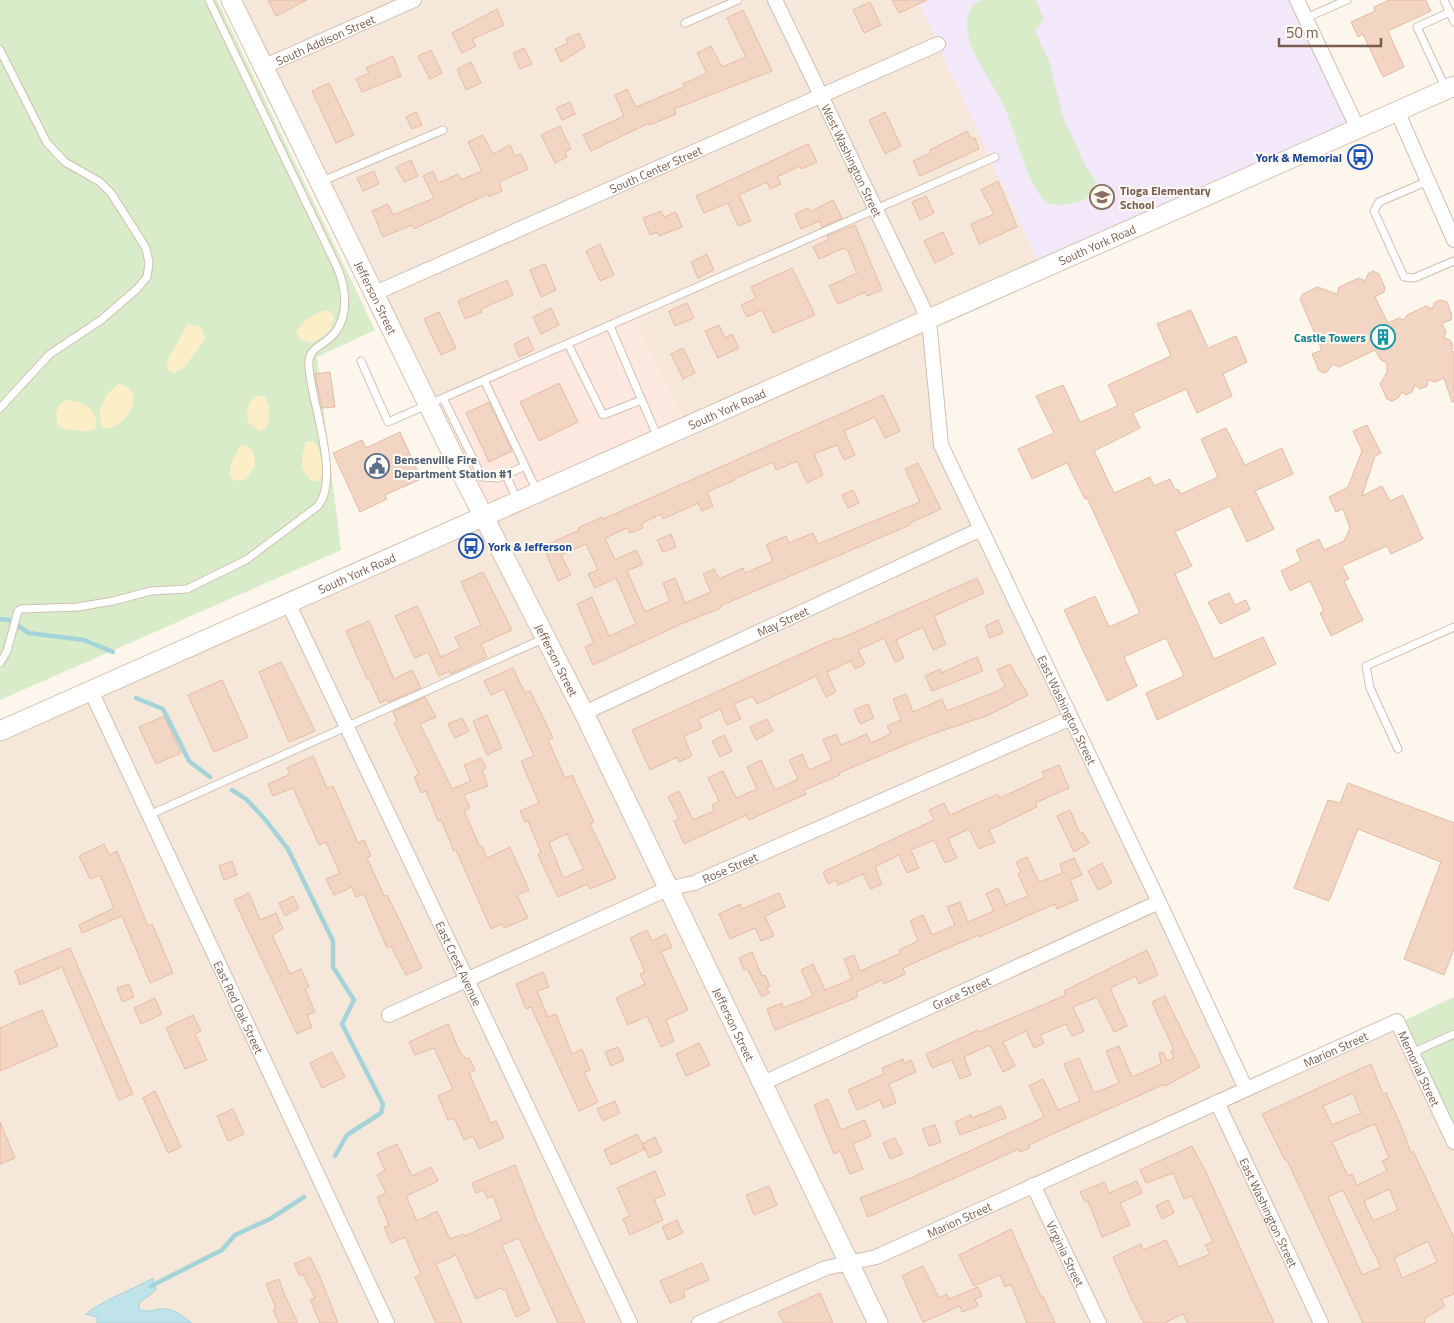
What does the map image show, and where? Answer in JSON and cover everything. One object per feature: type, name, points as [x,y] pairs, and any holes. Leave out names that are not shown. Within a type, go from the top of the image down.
[{"type":"main road","name":"Jefferson Street","points":[[231,0],[373,294],[436,401],[474,480],[484,518],[584,714],[878,1323]]},
{"type":"main road","name":"South York Road","points":[[0,731],[518,503],[1450,88]]},
{"type":"street","name":"South Addison Street","points":[[263,67],[414,0]]},
{"type":"street","name":"West Washington Street","points":[[776,0],[929,320]]},
{"type":"street","points":[[1297,0],[1358,129]]},
{"type":"street","name":"South Center Street","points":[[373,294],[938,44]]},
{"type":"street","points":[[1397,111],[1454,240]]},
{"type":"street","name":"East Washington Street","points":[[929,320],[941,445],[1160,902],[1246,1089]]},
{"type":"street","name":"May Street","points":[[584,714],[981,529]]},
{"type":"street","name":"East Crest Avenue","points":[[288,603],[630,1323]]},
{"type":"street","name":"East Red Oak Street","points":[[91,691],[387,1323]]},
{"type":"street","name":"Rose Street","points":[[389,1015],[667,889],[694,883],[1071,718]]},
{"type":"street","name":"Grace Street","points":[[762,1083],[1160,902]]},
{"type":"street","name":"Marion Street","points":[[699,1323],[826,1268],[876,1257],[1396,1021]]},
{"type":"street","name":"Memorial Street","points":[[1396,1021],[1454,1142]]},
{"type":"street","name":"East Washington Street","points":[[1217,1102],[1321,1323]]},
{"type":"street","name":"Virginia Street","points":[[1033,1185],[1099,1323]]},
{"type":"lane","points":[[0,663],[8,651],[12,631],[21,609],[78,607],[113,601],[150,591],[183,590],[199,584],[246,560],[318,506],[324,495],[327,478],[326,464],[310,386],[309,358],[311,352],[330,338],[340,326],[344,306],[344,285],[338,267],[209,0]]},
{"type":"lane","points":[[685,23],[738,0]]},
{"type":"lane","points":[[1306,18],[1347,0]]},
{"type":"lane","points":[[1444,0],[1454,22]]},
{"type":"lane","points":[[1450,12],[1417,27],[1450,88]]},
{"type":"lane","points":[[0,50],[47,143],[65,162],[107,189],[143,243],[149,263],[147,277],[141,286],[101,320],[50,354],[0,408]]},
{"type":"lane","points":[[320,183],[443,130]]},
{"type":"lane","points":[[361,361],[388,422],[995,157]]},
{"type":"lane","points":[[1428,181],[1379,202],[1374,211],[1404,277],[1414,278],[1454,261]]},
{"type":"lane","points":[[610,326],[659,440]]},
{"type":"lane","points":[[568,344],[603,416],[642,400]]},
{"type":"lane","points":[[484,380],[538,494]]},
{"type":"lane","points":[[474,480],[498,478],[525,466]]},
{"type":"lane","points":[[506,475],[518,503]]},
{"type":"lane","points":[[1398,749],[1370,688],[1366,666],[1454,627]]},
{"type":"lane","points":[[149,815],[546,638]]},
{"type":"lane","points":[[1412,1053],[1454,1034]]},
{"type":"shaded area","points":[[236,0],[918,0],[1040,266],[687,425],[433,405]]},
{"type":"shaded area","name":"Tioga Elementary School","points":[[918,0],[1290,0],[1350,127],[1040,266]]},
{"type":"shaded area","points":[[635,318],[687,425],[487,513],[433,405]]},
{"type":"shaded area","points":[[926,326],[936,445],[1245,1095],[1403,1021],[1454,1128],[1454,1323],[883,1323],[492,522]]},
{"type":"shaded area","points":[[482,527],[658,883],[871,1323],[396,1323],[97,694]]},
{"type":"shaded area","points":[[88,696],[384,1323],[0,1323],[0,735]]},
{"type":"green space","points":[[0,0],[217,0],[375,330],[317,357],[341,550],[0,700]]},
{"type":"green space","points":[[982,0],[1036,0],[1044,19],[1035,31],[1049,61],[1063,117],[1087,169],[1094,179],[1095,187],[1086,198],[1067,204],[1048,204],[1032,182],[1007,112],[974,53],[969,39],[968,16],[972,7]]},
{"type":"green space","points":[[1454,997],[1454,1128],[1403,1021]]},
{"type":"sand","points":[[328,310],[334,315],[334,320],[328,332],[312,343],[301,340],[296,331],[299,327],[314,315]]},
{"type":"sand","points":[[188,324],[201,327],[205,339],[184,368],[174,373],[168,370],[167,361]]},
{"type":"sand","points":[[119,384],[129,388],[134,402],[131,410],[119,424],[105,429],[100,417],[100,411],[109,393]]},
{"type":"sand","points":[[258,396],[265,397],[269,413],[265,429],[259,431],[248,422],[247,414],[249,403]]},
{"type":"sand","points":[[66,400],[78,402],[93,411],[96,422],[95,428],[86,432],[58,426],[56,414],[59,405]]},
{"type":"sand","points":[[313,441],[318,449],[322,465],[320,480],[314,482],[305,474],[302,464],[306,442]]},
{"type":"sand","points":[[246,445],[254,452],[255,465],[246,479],[237,481],[230,477],[231,463],[240,446]]},
{"type":"water","points":[[153,1278],[156,1290],[139,1303],[139,1310],[170,1310],[180,1314],[192,1323],[97,1323],[97,1317],[86,1314],[101,1304]]},
{"type":"building","points":[[268,0],[307,0],[276,16]]},
{"type":"building","points":[[892,0],[927,0],[899,13]]},
{"type":"building","points":[[1389,0],[1426,0],[1431,11],[1388,31],[1404,67],[1383,77],[1363,34],[1358,37],[1351,22],[1375,11],[1374,7]]},
{"type":"building","points":[[870,2],[881,25],[864,33],[853,10]]},
{"type":"building","points":[[497,9],[504,25],[472,39],[476,46],[462,53],[452,33]]},
{"type":"building","points":[[743,10],[772,71],[674,109],[676,114],[650,125],[649,123],[591,151],[583,135],[624,116],[615,95],[627,89],[636,107],[684,87],[683,84],[707,73],[697,53],[711,46],[722,67],[746,57],[727,18]]},
{"type":"building","points":[[579,33],[585,47],[561,62],[555,49],[568,43],[566,39]]},
{"type":"building","points":[[524,48],[532,64],[520,69],[513,53]]},
{"type":"building","points":[[431,50],[442,73],[430,79],[418,56]]},
{"type":"building","points":[[393,56],[401,76],[362,92],[356,79],[369,73],[366,68]]},
{"type":"building","points":[[471,62],[481,83],[466,90],[457,69]]},
{"type":"building","points":[[329,83],[354,135],[336,143],[312,91]]},
{"type":"building","points":[[570,102],[575,114],[562,120],[556,108]]},
{"type":"building","points":[[416,112],[422,125],[412,129],[406,117]]},
{"type":"building","points":[[885,112],[901,146],[885,154],[869,120]]},
{"type":"building","points":[[560,126],[571,149],[565,152],[567,157],[555,163],[541,135]]},
{"type":"building","points":[[967,131],[971,139],[975,138],[979,149],[920,176],[913,161],[931,153],[930,150]]},
{"type":"building","points":[[483,135],[493,154],[510,145],[515,156],[521,154],[528,169],[499,182],[502,191],[489,197],[488,194],[414,229],[412,225],[383,237],[372,211],[388,204],[393,215],[434,198],[423,176],[433,171],[438,183],[458,174],[461,180],[482,171],[468,142]]},
{"type":"building","points":[[808,144],[817,162],[801,169],[800,166],[777,177],[781,184],[770,189],[767,182],[739,195],[751,221],[738,226],[728,203],[704,213],[696,196]]},
{"type":"building","points":[[411,160],[418,176],[404,182],[396,167]]},
{"type":"building","points":[[374,171],[379,184],[363,191],[357,178]]},
{"type":"building","points":[[998,181],[1017,227],[979,244],[971,224],[994,214],[981,190]]},
{"type":"building","points":[[926,196],[934,213],[920,220],[912,202]]},
{"type":"building","points":[[833,200],[842,218],[822,227],[820,221],[801,229],[795,214],[808,208],[810,212]]},
{"type":"building","points":[[661,211],[664,217],[676,212],[682,227],[659,236],[657,232],[650,235],[643,218]]},
{"type":"building","points":[[855,225],[882,290],[867,296],[865,292],[838,304],[829,286],[857,273],[848,251],[844,248],[819,259],[813,247],[829,239],[827,236]]},
{"type":"building","points":[[943,232],[953,254],[935,263],[924,241]]},
{"type":"building","points":[[600,244],[614,275],[600,281],[586,251]]},
{"type":"building","points":[[707,254],[714,270],[698,278],[691,262]]},
{"type":"building","points":[[545,264],[556,290],[541,297],[530,270]]},
{"type":"building","points":[[792,268],[815,315],[773,333],[762,310],[747,317],[741,305],[756,298],[751,287]]},
{"type":"building","name":"Castle Towers","points":[[1373,271],[1379,274],[1385,288],[1384,292],[1375,297],[1388,323],[1399,318],[1404,320],[1407,315],[1426,306],[1432,309],[1435,302],[1440,300],[1447,302],[1452,316],[1451,320],[1442,323],[1446,332],[1444,338],[1450,340],[1453,346],[1451,351],[1454,352],[1454,402],[1452,402],[1444,378],[1435,382],[1428,380],[1427,386],[1420,389],[1415,385],[1412,392],[1406,395],[1402,392],[1398,398],[1392,401],[1387,399],[1380,384],[1387,372],[1387,363],[1381,360],[1375,350],[1339,367],[1333,364],[1326,373],[1319,371],[1312,354],[1322,350],[1300,299],[1303,294],[1317,287],[1337,294],[1339,287],[1359,278],[1365,281],[1368,274]]},
{"type":"building","points":[[507,280],[513,295],[481,309],[482,312],[465,319],[458,301]]},
{"type":"building","points":[[687,303],[694,318],[675,326],[669,311]]},
{"type":"building","points":[[551,308],[559,325],[541,334],[533,317]]},
{"type":"building","points":[[1191,310],[1208,348],[1236,336],[1247,362],[1223,374],[1232,396],[1197,413],[1186,389],[1133,413],[1140,428],[1094,451],[1114,493],[1150,477],[1154,486],[1170,479],[1175,490],[1178,489],[1181,494],[1218,477],[1201,439],[1226,428],[1245,465],[1282,448],[1293,474],[1255,491],[1274,529],[1247,542],[1230,506],[1175,532],[1192,566],[1175,574],[1214,659],[1263,637],[1276,664],[1157,720],[1146,693],[1184,676],[1166,638],[1124,657],[1137,686],[1107,701],[1064,610],[1095,596],[1109,627],[1140,613],[1087,498],[1085,499],[1067,463],[1032,479],[1018,449],[1054,433],[1036,396],[1063,385],[1080,422],[1118,406],[1108,385],[1171,356],[1157,324]]},
{"type":"building","points":[[439,312],[456,348],[441,355],[424,319]]},
{"type":"building","points":[[719,325],[725,338],[732,334],[739,348],[718,358],[705,331]]},
{"type":"building","points":[[528,337],[534,350],[519,357],[514,344]]},
{"type":"building","points":[[683,348],[695,373],[683,379],[671,354]]},
{"type":"building","points":[[330,372],[335,407],[322,408],[315,374]]},
{"type":"building","points":[[559,383],[578,422],[539,441],[520,402]]},
{"type":"building","points":[[883,395],[900,431],[885,438],[875,417],[844,431],[855,455],[844,460],[837,445],[814,454],[823,475],[807,483],[797,461],[776,470],[773,462],[734,479],[707,492],[713,506],[702,511],[698,503],[663,519],[661,514],[641,524],[643,528],[630,533],[627,528],[605,538],[615,560],[636,550],[643,564],[627,571],[645,612],[670,601],[663,583],[675,578],[685,603],[711,592],[703,574],[714,569],[719,579],[743,568],[745,573],[773,561],[766,545],[786,536],[789,543],[813,533],[818,544],[920,502],[905,469],[918,463],[941,509],[910,523],[910,525],[720,606],[721,608],[681,624],[593,665],[585,647],[594,643],[577,604],[592,597],[609,636],[636,624],[616,578],[595,588],[588,574],[598,570],[586,544],[561,555],[571,575],[558,581],[543,546],[580,530],[578,528],[602,517],[603,519]]},
{"type":"building","points":[[489,402],[512,451],[489,462],[466,413]]},
{"type":"building","points":[[1367,425],[1381,453],[1375,456],[1362,496],[1382,486],[1390,501],[1403,495],[1423,539],[1391,554],[1387,546],[1342,566],[1349,579],[1344,581],[1363,620],[1331,636],[1320,613],[1324,611],[1310,581],[1290,591],[1281,571],[1301,561],[1296,550],[1319,539],[1324,550],[1344,541],[1350,528],[1343,509],[1336,512],[1329,497],[1348,487],[1362,451],[1353,431]]},
{"type":"building","name":"Bensenville Fire Department Station #1","points":[[400,432],[421,479],[385,495],[387,499],[360,512],[333,453],[362,440],[366,448]]},
{"type":"building","points":[[853,490],[859,503],[848,508],[842,495]]},
{"type":"building","points":[[671,534],[676,547],[663,552],[657,540]]},
{"type":"building","points":[[483,572],[512,630],[481,644],[487,657],[451,674],[449,671],[439,676],[428,652],[415,658],[395,616],[417,606],[441,657],[460,648],[455,637],[481,625],[461,582]]},
{"type":"building","points":[[977,578],[984,593],[934,616],[946,644],[933,650],[923,627],[896,640],[904,658],[895,662],[884,638],[858,650],[865,664],[855,669],[851,661],[827,672],[836,692],[826,697],[816,676],[757,704],[753,696],[734,704],[741,719],[727,725],[720,709],[698,719],[702,728],[684,736],[692,756],[679,762],[677,757],[650,770],[632,730],[836,638],[837,640]]},
{"type":"building","points":[[1229,593],[1235,605],[1246,600],[1250,610],[1220,624],[1208,602]]},
{"type":"building","points":[[998,620],[1003,633],[990,638],[985,626]]},
{"type":"building","points":[[369,621],[394,679],[412,670],[421,688],[388,702],[387,700],[380,703],[369,678],[367,679],[346,631]]},
{"type":"building","points":[[977,657],[983,671],[932,691],[925,676],[940,669],[941,673]]},
{"type":"building","points":[[281,662],[315,731],[289,742],[259,672]]},
{"type":"building","points":[[1010,664],[1028,695],[989,715],[929,735],[839,773],[840,775],[804,790],[806,794],[749,820],[746,815],[684,844],[674,821],[679,819],[668,797],[679,791],[693,820],[714,811],[712,805],[719,801],[708,778],[723,771],[736,798],[757,789],[747,767],[761,760],[775,790],[798,779],[789,760],[802,754],[809,770],[832,760],[823,740],[836,734],[841,745],[867,734],[871,743],[891,734],[887,726],[901,720],[893,699],[906,694],[913,712],[942,699],[947,711],[998,691],[1005,686],[997,670]]},
{"type":"building","points":[[513,668],[525,693],[530,691],[553,738],[548,740],[565,778],[572,775],[594,822],[590,824],[616,878],[590,889],[587,884],[558,897],[538,854],[541,853],[528,821],[525,822],[520,811],[539,803],[521,761],[534,756],[504,689],[491,695],[484,681]],"holes":[[[567,834],[584,869],[563,878],[549,842]]]},
{"type":"building","points":[[222,680],[248,737],[214,752],[188,695]]},
{"type":"building","points":[[425,697],[436,717],[420,724],[452,789],[471,781],[464,765],[481,758],[486,768],[482,770],[488,786],[464,795],[470,808],[464,811],[480,847],[482,846],[487,858],[510,847],[529,890],[517,895],[528,918],[504,928],[502,924],[491,929],[441,820],[438,821],[426,791],[421,793],[414,777],[419,774],[394,723],[397,721],[393,712]]},
{"type":"building","points":[[868,704],[874,718],[860,724],[854,710]]},
{"type":"building","points":[[487,715],[502,748],[487,755],[473,721]]},
{"type":"building","points":[[164,716],[181,753],[156,764],[139,727]]},
{"type":"building","points":[[462,718],[469,731],[455,738],[448,724]]},
{"type":"building","points":[[767,719],[773,731],[756,740],[750,727]]},
{"type":"building","points":[[724,735],[732,751],[720,757],[712,741]]},
{"type":"building","points":[[313,756],[327,788],[333,786],[358,843],[364,840],[371,856],[367,858],[384,896],[387,895],[422,968],[406,975],[391,946],[387,948],[364,894],[356,897],[352,887],[334,895],[326,879],[340,873],[326,842],[319,845],[293,788],[273,796],[268,784],[290,774],[287,768]]},
{"type":"building","points":[[1059,765],[1069,788],[1035,803],[1037,807],[989,830],[995,842],[979,849],[969,829],[948,839],[957,858],[945,863],[934,840],[911,850],[919,868],[907,873],[899,855],[875,867],[882,884],[871,889],[863,874],[838,885],[836,880],[828,884],[823,872],[934,820],[929,810],[944,803],[950,815],[998,794],[1000,798],[1045,777],[1042,772]]},
{"type":"building","points":[[1348,783],[1454,823],[1454,949],[1444,975],[1404,959],[1441,862],[1358,829],[1329,901],[1294,888],[1328,800],[1340,803]]},
{"type":"building","points":[[1070,810],[1080,833],[1083,832],[1089,843],[1074,852],[1057,816]]},
{"type":"building","points":[[104,844],[109,855],[117,851],[148,926],[152,924],[173,973],[150,983],[122,916],[82,933],[79,925],[114,908],[100,875],[90,879],[79,856]]},
{"type":"building","points":[[1027,857],[1039,882],[1063,873],[1060,864],[1074,858],[1082,875],[1070,880],[1078,900],[1057,909],[1055,904],[979,937],[979,935],[943,950],[903,968],[905,974],[884,984],[882,980],[856,992],[858,997],[775,1030],[767,1009],[782,1003],[783,1008],[813,996],[801,970],[813,964],[825,990],[852,979],[844,959],[854,955],[860,971],[901,953],[899,950],[918,941],[910,921],[923,915],[932,935],[955,925],[947,907],[960,902],[968,922],[994,911],[986,894],[998,888],[1006,905],[1028,896],[1018,874],[1021,872],[1016,862]]},
{"type":"building","points":[[232,861],[237,875],[224,880],[219,866]]},
{"type":"building","points":[[1102,863],[1112,883],[1098,890],[1088,871]]},
{"type":"building","points":[[249,893],[260,920],[276,913],[283,929],[272,935],[290,974],[301,969],[309,987],[305,989],[315,1012],[307,1015],[312,1027],[297,1034],[234,900]]},
{"type":"building","points":[[779,893],[785,907],[765,916],[774,936],[761,941],[755,928],[730,939],[719,914],[740,904],[742,909]]},
{"type":"building","points":[[293,896],[299,908],[285,916],[279,903]]},
{"type":"building","points":[[647,930],[652,941],[666,934],[672,947],[661,952],[688,1010],[666,1020],[674,1041],[661,1047],[647,1016],[628,1025],[616,998],[645,984],[640,974],[645,972],[630,938]]},
{"type":"building","points":[[70,948],[133,1094],[119,1100],[62,967],[20,985],[15,971]]},
{"type":"building","points":[[1147,950],[1158,975],[1139,984],[1136,976],[1110,988],[1127,1026],[1114,1032],[1097,997],[1073,1007],[1084,1031],[1072,1036],[1066,1024],[1040,1035],[1044,1043],[1034,1048],[1026,1031],[1003,1042],[1015,1066],[1003,1072],[990,1045],[964,1057],[971,1075],[960,1079],[952,1060],[932,1068],[926,1054],[978,1030],[979,1032],[1066,995],[1064,991]]},
{"type":"building","points":[[752,952],[762,976],[765,975],[770,986],[767,988],[769,993],[762,997],[747,969],[744,970],[739,958]]},
{"type":"building","points":[[543,972],[549,987],[537,991],[548,1017],[556,1014],[572,1054],[582,1049],[590,1070],[584,1072],[598,1102],[579,1111],[531,1007],[526,1009],[516,984]]},
{"type":"building","points":[[129,984],[134,997],[122,1002],[117,988]]},
{"type":"building","points":[[1165,996],[1200,1067],[1165,1086],[1165,1084],[1029,1145],[1030,1148],[1020,1152],[1019,1149],[868,1217],[860,1198],[906,1180],[1044,1117],[1029,1086],[1043,1079],[1058,1110],[1080,1101],[1064,1064],[1079,1058],[1094,1093],[1119,1083],[1106,1051],[1119,1046],[1132,1077],[1161,1064],[1159,1053],[1163,1052],[1167,1061],[1174,1058],[1171,1051],[1174,1050],[1152,1002]]},
{"type":"building","points":[[155,998],[162,1014],[141,1024],[134,1008]]},
{"type":"building","points":[[42,1010],[58,1046],[0,1071],[0,1028]]},
{"type":"building","points":[[193,1015],[201,1031],[195,1034],[207,1060],[185,1069],[166,1028]]},
{"type":"building","points":[[448,1024],[460,1052],[466,1059],[469,1058],[475,1070],[469,1073],[491,1123],[496,1121],[504,1138],[479,1149],[473,1136],[464,1140],[454,1118],[448,1120],[438,1096],[453,1089],[434,1048],[415,1055],[409,1042]]},
{"type":"building","points":[[699,1043],[710,1065],[686,1076],[676,1054]]},
{"type":"building","points":[[618,1047],[624,1060],[611,1066],[605,1052]]},
{"type":"building","points":[[332,1052],[345,1077],[322,1088],[310,1063]]},
{"type":"building","points":[[903,1059],[904,1063],[911,1060],[916,1072],[889,1084],[896,1103],[883,1108],[880,1100],[857,1110],[848,1090],[884,1074],[882,1068]]},
{"type":"building","points":[[1371,1064],[1383,1094],[1386,1093],[1399,1121],[1411,1153],[1413,1151],[1454,1238],[1454,1294],[1441,1299],[1445,1306],[1424,1319],[1425,1323],[1363,1323],[1287,1160],[1285,1160],[1262,1114]],"holes":[[[1353,1093],[1361,1113],[1332,1125],[1323,1106]],[[1375,1124],[1389,1158],[1382,1161],[1387,1171],[1357,1185],[1352,1174],[1348,1176],[1332,1142]],[[1389,1189],[1398,1210],[1373,1221],[1364,1201]],[[1343,1190],[1381,1267],[1362,1275],[1328,1197]],[[1428,1241],[1437,1262],[1402,1278],[1394,1258]]]},
{"type":"building","points":[[155,1091],[181,1147],[168,1153],[143,1098]]},
{"type":"building","points":[[828,1099],[841,1130],[865,1120],[871,1136],[853,1144],[863,1169],[850,1174],[840,1151],[834,1154],[814,1105]]},
{"type":"building","points":[[615,1101],[620,1113],[603,1121],[597,1109]]},
{"type":"building","points":[[1001,1106],[1006,1118],[960,1135],[955,1122],[971,1115],[972,1118]]},
{"type":"building","points":[[233,1109],[244,1134],[228,1141],[217,1116]]},
{"type":"building","points":[[0,1122],[15,1158],[0,1164]]},
{"type":"building","points":[[935,1125],[941,1142],[929,1146],[922,1129]]},
{"type":"building","points":[[637,1134],[645,1149],[611,1165],[604,1150]]},
{"type":"building","points":[[655,1137],[662,1152],[649,1158],[642,1144]]},
{"type":"building","points":[[895,1138],[903,1154],[890,1159],[883,1143]]},
{"type":"building","points":[[397,1144],[412,1176],[431,1167],[438,1181],[406,1196],[417,1221],[437,1211],[450,1239],[464,1234],[465,1236],[502,1219],[493,1196],[487,1198],[484,1190],[476,1193],[472,1183],[515,1165],[538,1223],[585,1323],[558,1323],[519,1238],[502,1245],[530,1310],[516,1317],[505,1289],[501,1288],[476,1299],[456,1255],[436,1264],[462,1323],[436,1323],[415,1277],[421,1274],[405,1237],[391,1243],[384,1227],[389,1225],[377,1197],[386,1193],[377,1175],[385,1170],[377,1153]]},
{"type":"building","points":[[1192,1146],[1206,1172],[1274,1323],[1188,1323],[1183,1314],[1164,1323],[1144,1323],[1131,1298],[1113,1257],[1141,1244],[1143,1250],[1166,1240],[1179,1267],[1210,1254],[1205,1245],[1213,1242],[1192,1196],[1184,1199],[1173,1173],[1146,1183],[1140,1170]]},
{"type":"building","points":[[655,1171],[665,1195],[654,1199],[663,1220],[630,1235],[623,1219],[630,1216],[617,1188]]},
{"type":"building","points":[[1137,1181],[1142,1193],[1120,1203],[1130,1225],[1102,1237],[1088,1201],[1085,1202],[1080,1192],[1104,1182],[1109,1193]]},
{"type":"building","points":[[769,1186],[777,1205],[754,1215],[746,1195]]},
{"type":"building","points":[[1168,1200],[1174,1213],[1162,1219],[1156,1206]]},
{"type":"building","points":[[677,1220],[683,1233],[668,1240],[662,1227]]},
{"type":"building","points":[[1011,1229],[1041,1297],[1043,1296],[1055,1323],[1027,1323],[1011,1284],[1005,1287],[1000,1275],[974,1286],[965,1268],[959,1255]]},
{"type":"building","points":[[310,1257],[338,1323],[320,1323],[310,1300],[315,1298],[303,1274],[300,1276],[294,1264]]},
{"type":"building","points":[[702,1263],[709,1280],[683,1291],[685,1297],[670,1303],[660,1281]]},
{"type":"building","points":[[923,1266],[939,1298],[947,1294],[949,1299],[978,1287],[982,1296],[975,1299],[978,1306],[962,1312],[960,1306],[923,1322],[902,1276]]},
{"type":"building","points":[[279,1279],[298,1323],[279,1323],[273,1310],[276,1308],[266,1284]]},
{"type":"building","points":[[820,1293],[833,1323],[784,1323],[778,1312]]},
{"type":"waterway","points":[[0,619],[9,620],[29,633],[84,640],[113,652]]},
{"type":"waterway","points":[[136,698],[163,709],[189,761],[210,777]]},
{"type":"waterway","points":[[232,790],[246,799],[264,818],[288,849],[333,941],[333,967],[354,1000],[342,1024],[383,1104],[381,1113],[347,1135],[335,1156]]},
{"type":"waterway","points":[[151,1286],[222,1250],[235,1235],[270,1219],[304,1197]]},
{"type":"place","name":"York & Memorial","points":[[1360,157]]},
{"type":"place","name":"Tioga Elementary School","points":[[1102,197]]},
{"type":"place","name":"Castle Towers","points":[[1383,337]]},
{"type":"place","name":"Bensenville Fire Department Station #1","points":[[377,466]]},
{"type":"place","name":"York & Jefferson","points":[[471,546]]}]
